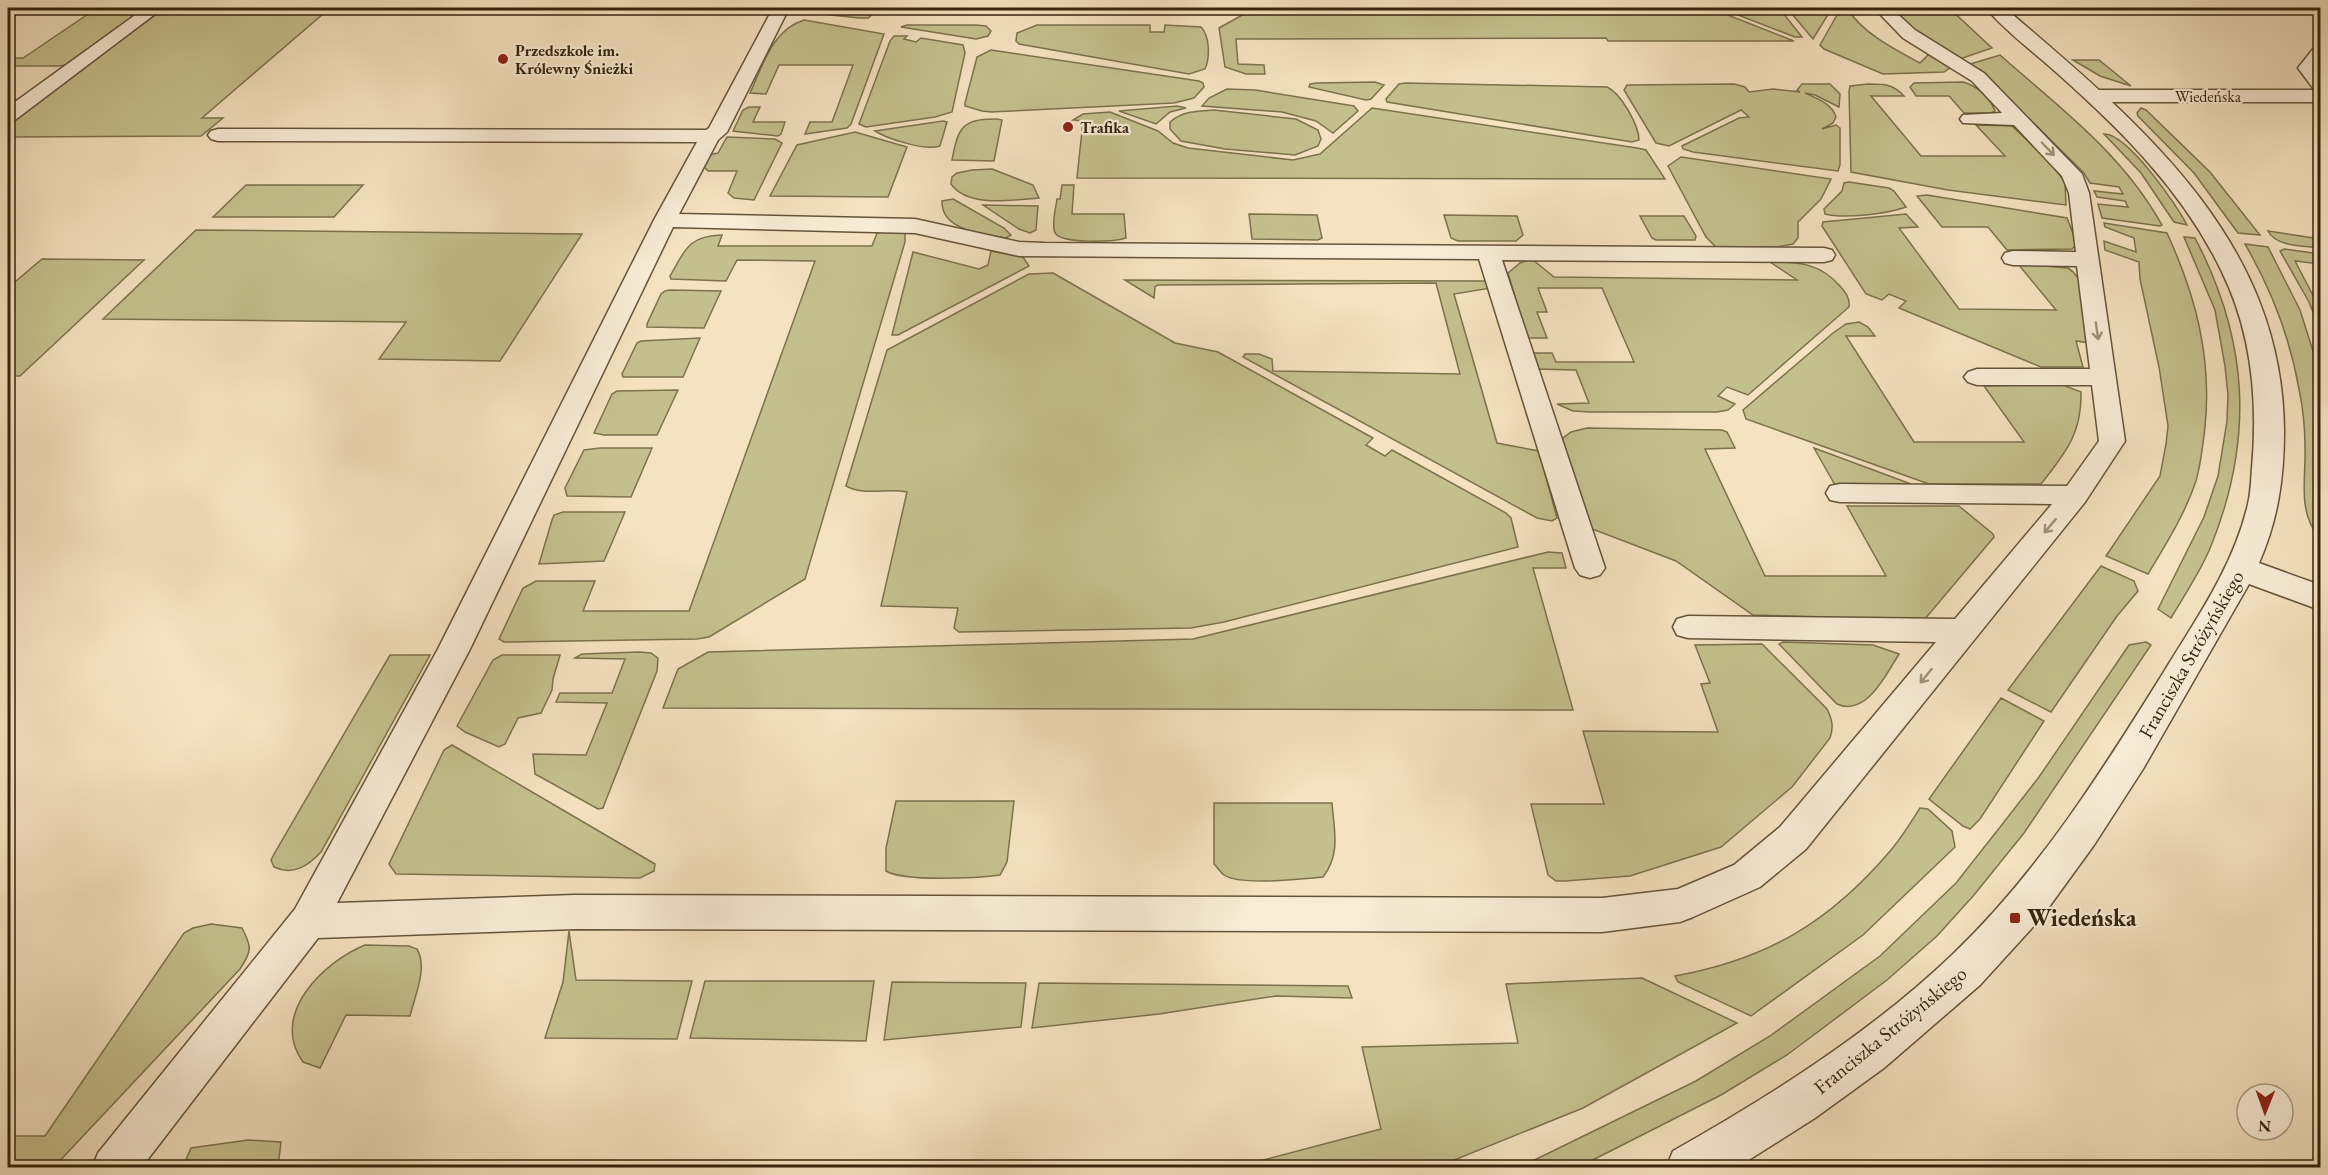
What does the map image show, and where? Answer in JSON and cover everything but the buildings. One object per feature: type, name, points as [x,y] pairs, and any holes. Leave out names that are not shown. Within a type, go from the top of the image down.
[{"type":"street","name":"Franciszka Stróżyńskiego","points":[[1690,1167],[1816,1091],[1895,1031],[1965,971],[2015,918],[2060,862],[2136,748],[2220,611],[2241,569],[2264,503],[2271,428],[2265,363],[2253,319],[2236,273],[2186,190],[2150,149],[2096,96],[1995,8]]},
{"type":"street","points":[[2320,53],[2308,68],[2320,84]]},
{"type":"street","name":"Wiedeńska","points":[[2096,96],[2320,96]]},
{"type":"street","points":[[2241,569],[2320,598]]},
{"type":"lane","points":[[8,116],[155,8]]},
{"type":"lane","points":[[219,135],[710,136],[717,132],[781,8]]},
{"type":"lane","points":[[308,921],[575,912],[1602,915],[1680,904],[1747,876],[1793,838],[2075,495],[2112,441],[2079,193],[2072,174],[1978,77],[1909,34],[1882,8]]},
{"type":"lane","points":[[1970,118],[2019,119]]},
{"type":"lane","points":[[113,1167],[168,1101],[308,921],[454,649],[666,220],[710,136]]},
{"type":"lane","points":[[666,220],[915,226],[1019,249],[1036,250],[1824,255]]},
{"type":"lane","points":[[1489,253],[1496,281],[1590,568]]},
{"type":"lane","points":[[2013,258],[2086,259]]},
{"type":"lane","points":[[1977,377],[2104,377]]},
{"type":"lane","points":[[1840,493],[2075,495]]},
{"type":"lane","points":[[1688,627],[1963,631]]},
{"type":"shaded area","points":[[8,8],[145,9],[71,64],[8,66],[8,58],[23,58],[94,10],[25,9],[8,20]]},
{"type":"shaded area","points":[[165,8],[330,8],[202,118],[223,118],[201,136],[8,137],[8,122]]},
{"type":"shaded area","points":[[796,8],[854,8],[873,14],[868,18],[859,18],[804,12]]},
{"type":"shaded area","points":[[1255,8],[1710,8],[1794,41],[1608,41],[1606,38],[1236,39],[1238,64],[1264,65],[1265,74],[1246,74],[1225,67],[1219,28]]},
{"type":"shaded area","points":[[1720,8],[1779,8],[1802,37],[1795,37]]},
{"type":"shaded area","points":[[1787,8],[1832,8],[1813,39]]},
{"type":"shaded area","points":[[1841,8],[1847,8],[1861,25],[1879,40],[1920,63],[1930,53],[1951,67],[1944,72],[1883,74],[1824,49],[1820,45]]},
{"type":"shaded area","points":[[1889,8],[1949,8],[1992,48],[1960,59],[1907,26]]},
{"type":"shaded area","points":[[804,20],[884,34],[851,124],[847,128],[805,134],[810,122],[832,122],[853,65],[779,65],[766,94],[750,93],[764,60],[776,40],[793,25]]},
{"type":"shaded area","points":[[907,25],[976,25],[986,26],[991,31],[988,36],[976,39],[901,27]]},
{"type":"shaded area","points":[[1037,25],[1150,25],[1150,32],[1164,32],[1165,25],[1201,27],[1208,41],[1207,64],[1205,69],[1189,74],[1019,44],[1016,41],[1017,33]]},
{"type":"shaded area","points":[[894,36],[907,36],[904,39],[916,42],[921,38],[963,45],[965,53],[952,112],[935,117],[866,127],[859,124],[890,41]]},
{"type":"shaded area","points":[[991,50],[1199,81],[1204,87],[1194,98],[1174,103],[991,112],[965,106],[977,57]]},
{"type":"shaded area","points":[[2000,55],[2067,113],[2109,154],[2146,199],[2162,225],[2102,218],[2098,204],[2128,207],[2125,201],[2097,197],[2094,191],[2123,194],[2119,187],[2090,183],[2084,173],[1986,76],[1970,64]]},
{"type":"shaded area","points":[[2073,60],[2099,60],[2131,86],[2100,76]]},
{"type":"shaded area","points":[[1375,82],[1384,85],[1371,99],[1366,100],[1309,87],[1310,84],[1317,83]]},
{"type":"shaded area","points":[[1963,82],[1982,93],[1990,101],[1995,111],[1964,113],[1949,96],[1916,96],[1910,87],[1914,83]]},
{"type":"shaded area","points":[[1399,84],[1607,87],[1618,96],[1628,110],[1639,140],[1632,142],[1387,102],[1386,99]]},
{"type":"shaded area","points":[[1734,84],[1745,87],[1749,92],[1773,89],[1800,92],[1797,90],[1802,84],[1830,84],[1840,94],[1839,107],[1815,95],[1805,93],[1823,102],[1834,112],[1836,117],[1833,123],[1822,129],[1836,125],[1840,128],[1838,171],[1683,149],[1682,146],[1739,118],[1749,117],[1741,110],[1669,146],[1656,143],[1624,90],[1627,85]]},
{"type":"shaded area","points":[[1868,84],[1888,86],[1904,96],[1871,96],[1921,156],[2005,156],[1976,125],[2012,126],[2048,160],[2065,182],[2066,205],[1948,190],[1851,172],[1849,91],[1850,86]]},
{"type":"shaded area","points":[[1227,89],[1255,90],[1354,106],[1358,111],[1333,133],[1316,121],[1282,112],[1202,106],[1209,98]]},
{"type":"shaded area","points":[[1177,106],[1186,108],[1170,112],[1156,124],[1119,111]]},
{"type":"shaded area","points":[[749,107],[760,107],[753,122],[785,122],[781,134],[778,136],[733,131],[743,110]]},
{"type":"shaded area","points":[[1372,108],[1646,150],[1665,179],[1077,178],[1083,121],[1073,120],[1083,114],[1110,112],[1158,131],[1173,143],[1188,148],[1293,160],[1320,154]]},
{"type":"shaded area","points":[[2141,108],[2146,110],[2210,172],[2260,235],[2238,233],[2194,173],[2138,116],[2137,113]]},
{"type":"shaded area","points":[[1214,110],[1296,119],[1318,130],[1321,139],[1318,146],[1295,155],[1225,149],[1181,141],[1170,129],[1170,122],[1180,116],[1190,112]]},
{"type":"shaded area","points":[[976,120],[1002,120],[994,161],[952,160],[957,140],[964,127]]},
{"type":"shaded area","points":[[947,122],[940,146],[925,147],[907,143],[875,131]]},
{"type":"shaded area","points":[[855,132],[907,147],[888,197],[770,196],[797,145]]},
{"type":"shaded area","points":[[2104,134],[2126,145],[2138,157],[2173,202],[2187,225],[2174,222],[2141,173]]},
{"type":"shaded area","points":[[727,137],[775,139],[782,143],[754,200],[734,198],[728,193],[737,171],[708,171],[701,164],[708,155],[718,153]]},
{"type":"shaded area","points":[[1681,157],[1831,179],[1821,199],[1798,222],[1798,238],[1793,244],[1776,247],[1716,247],[1706,237],[1668,166]]},
{"type":"shaded area","points":[[992,169],[1033,185],[1039,198],[1004,201],[979,200],[959,192],[951,184],[952,177],[957,173]]},
{"type":"shaded area","points":[[1844,183],[1889,188],[1906,207],[1866,215],[1825,214],[1824,209],[1842,191]]},
{"type":"shaded area","points":[[246,185],[363,185],[334,217],[213,217]]},
{"type":"shaded area","points":[[1062,185],[1074,185],[1072,214],[1124,214],[1126,238],[1100,241],[1077,240],[1060,237],[1055,233],[1054,216]]},
{"type":"shaded area","points":[[1927,195],[2067,218],[2077,244],[2072,249],[2007,250],[1988,227],[1942,227],[1917,196]]},
{"type":"shaded area","points":[[953,199],[1004,228],[1011,235],[1006,238],[987,235],[956,225],[948,219],[942,201]]},
{"type":"shaded area","points":[[983,205],[1038,206],[1036,230],[1030,233],[1019,229]]},
{"type":"shaded area","points":[[1249,214],[1317,215],[1322,238],[1318,240],[1252,239]]},
{"type":"shaded area","points":[[1906,214],[1918,227],[1899,228],[1959,309],[2056,310],[2018,264],[2068,268],[2075,274],[2084,291],[2088,313],[2090,343],[2076,341],[2083,367],[2041,367],[1899,308],[1906,301],[1889,294],[1882,300],[1866,294],[1822,226],[1823,222]]},
{"type":"shaded area","points":[[1444,215],[1517,216],[1523,235],[1516,241],[1458,241],[1451,238]]},
{"type":"shaded area","points":[[1640,216],[1684,216],[1696,236],[1695,240],[1656,240],[1652,238]]},
{"type":"shaded area","points":[[2104,223],[2167,233],[2194,304],[2204,352],[2207,401],[2198,474],[2181,517],[2148,574],[2106,556],[2160,476],[2168,426],[2159,367],[2140,279],[2139,262],[2105,250],[2104,241],[2136,252],[2134,238],[2105,227]]},
{"type":"shaded area","points":[[879,228],[905,231],[905,242],[805,579],[709,637],[504,642],[499,639],[523,588],[536,581],[595,581],[583,611],[689,611],[815,261],[737,260],[726,281],[671,279],[670,276],[689,246],[701,238],[722,235],[718,246],[872,246]]},
{"type":"shaded area","points":[[196,230],[582,234],[500,361],[379,359],[406,322],[103,319]]},
{"type":"shaded area","points":[[2268,231],[2320,239],[2320,248],[2284,243]]},
{"type":"shaded area","points":[[2184,237],[2195,238],[2213,276],[2226,315],[2235,353],[2239,390],[2239,429],[2234,467],[2225,506],[2211,546],[2171,618],[2158,609],[2204,517],[2218,476],[2227,421],[2228,395],[2215,310]]},
{"type":"shaded area","points":[[2245,244],[2268,247],[2300,310],[2320,373],[2320,539],[2308,518],[2305,507],[2304,418],[2295,370],[2285,332],[2271,296]]},
{"type":"shaded area","points":[[2284,249],[2320,254],[2320,264],[2295,261],[2320,309],[2320,330],[2309,302],[2280,251]]},
{"type":"shaded area","points":[[991,251],[1023,257],[1029,266],[898,335],[892,335],[913,252],[979,269],[988,265]]},
{"type":"shaded area","points":[[42,259],[144,260],[20,376],[8,376],[8,281],[16,281]]},
{"type":"shaded area","points":[[1532,259],[1554,277],[1797,280],[1770,262],[1808,265],[1825,273],[1840,286],[1846,293],[1849,307],[1748,395],[1727,387],[1718,396],[1735,404],[1728,410],[1717,412],[1573,411],[1557,404],[1589,403],[1576,370],[1535,369],[1530,353],[1552,353],[1556,362],[1634,362],[1602,288],[1538,288],[1547,312],[1537,312],[1547,338],[1527,338],[1508,273],[1520,263]]},
{"type":"shaded area","points":[[1053,273],[1175,343],[1218,352],[1373,438],[1366,445],[1385,456],[1392,450],[1506,513],[1511,518],[1518,547],[1224,622],[1191,628],[959,632],[954,628],[958,608],[881,606],[907,492],[860,491],[846,486],[887,350],[1029,274]]},
{"type":"shaded area","points":[[1125,280],[1489,281],[1491,288],[1454,294],[1497,443],[1539,451],[1557,518],[1552,521],[1537,518],[1243,357],[1245,354],[1259,354],[1272,359],[1273,371],[1460,374],[1436,283],[1158,285],[1155,287],[1154,298]]},
{"type":"shaded area","points":[[665,291],[721,291],[704,328],[647,327],[661,294]]},
{"type":"shaded area","points":[[1859,322],[1868,327],[1875,336],[1846,336],[1914,442],[2024,442],[1984,386],[2053,384],[2081,392],[2079,420],[2075,431],[2064,452],[2041,484],[1929,484],[1746,419],[1743,410],[1833,333],[1846,324]]},
{"type":"shaded area","points":[[700,338],[683,377],[623,377],[622,374],[637,343]]},
{"type":"shaded area","points":[[678,390],[657,435],[594,433],[612,394],[617,391]]},
{"type":"shaded area","points":[[1587,428],[1722,430],[1727,432],[1735,448],[1705,449],[1765,576],[1886,576],[1847,506],[1959,506],[1994,537],[1924,620],[1753,615],[1676,561],[1587,527],[1561,451],[1563,438],[1571,432]]},
{"type":"shaded area","points":[[652,448],[631,497],[567,496],[565,488],[584,450]]},
{"type":"shaded area","points":[[1814,448],[1911,484],[1835,485]]},
{"type":"shaded area","points":[[563,512],[625,512],[604,561],[539,564],[554,515]]},
{"type":"shaded area","points":[[1548,552],[1562,553],[1566,568],[1533,568],[1573,710],[663,708],[678,669],[708,652],[1193,639]]},
{"type":"shaded area","points":[[2101,566],[2134,581],[2138,591],[2117,616],[2051,712],[2008,690]]},
{"type":"shaded area","points":[[1783,642],[1873,645],[1899,654],[1874,692],[1857,705],[1847,706],[1837,704],[1779,644]]},
{"type":"shaded area","points":[[2146,642],[2151,645],[2024,833],[1974,895],[1937,936],[1887,980],[1787,1055],[1721,1095],[1579,1167],[1520,1167],[1696,1081],[1770,1036],[1880,956],[1956,883],[2039,777],[2129,645]]},
{"type":"shaded area","points":[[1762,644],[1827,709],[1831,720],[1830,738],[1792,787],[1721,847],[1630,876],[1556,881],[1548,875],[1531,804],[1604,804],[1583,731],[1718,732],[1701,684],[1710,683],[1695,645]]},
{"type":"shaded area","points":[[651,653],[658,658],[657,671],[603,808],[598,809],[535,774],[533,754],[586,755],[607,703],[556,702],[560,693],[612,693],[625,659],[575,658],[582,654]]},
{"type":"shaded area","points":[[390,655],[430,655],[321,852],[311,862],[294,870],[281,870],[274,867],[271,860],[274,854]]},
{"type":"shaded area","points":[[502,655],[560,655],[552,690],[541,713],[518,718],[505,744],[499,747],[457,726],[493,660]]},
{"type":"shaded area","points":[[2001,698],[2044,721],[1980,819],[1970,829],[1929,799]]},
{"type":"shaded area","points":[[452,745],[655,864],[654,871],[640,878],[396,874],[389,864],[444,750]]},
{"type":"shaded area","points":[[896,801],[1014,801],[1007,862],[1000,875],[924,878],[908,877],[886,871],[886,848]]},
{"type":"shaded area","points":[[1214,803],[1332,803],[1335,842],[1329,868],[1323,877],[1287,880],[1243,880],[1224,875],[1214,864]]},
{"type":"shaded area","points":[[1920,808],[1928,809],[1952,831],[1955,847],[1863,935],[1751,1016],[1678,982],[1675,976],[1708,969],[1768,948],[1795,934],[1820,917],[1845,898],[1868,875],[1895,845]]},
{"type":"shaded area","points":[[211,924],[242,928],[248,940],[249,953],[240,969],[54,1167],[8,1167],[8,1136],[45,1136],[184,933],[193,928]]},
{"type":"shaded area","points":[[569,931],[576,980],[692,981],[677,1039],[545,1038],[563,982]]},
{"type":"shaded area","points":[[365,945],[409,946],[417,949],[420,956],[421,973],[410,1016],[346,1015],[320,1068],[303,1062],[294,1044],[292,1026],[297,1009],[306,992],[333,964]]},
{"type":"shaded area","points":[[1642,978],[1737,1023],[1583,1108],[1437,1167],[1237,1167],[1381,1129],[1362,1047],[1518,1043],[1506,984]]},
{"type":"shaded area","points":[[705,981],[874,981],[866,1041],[690,1038]]},
{"type":"shaded area","points":[[892,982],[1026,983],[1021,1027],[884,1040]]},
{"type":"shaded area","points":[[1039,983],[1348,986],[1352,998],[1276,996],[1159,1014],[1032,1028]]},
{"type":"shaded area","points":[[248,1140],[281,1142],[278,1167],[183,1167],[191,1148]]},
{"type":"place","name":"Przedszkole im. Królewny Śnieżki","points":[[503,59]]},
{"type":"place","name":"Trafika","points":[[1068,127]]},
{"type":"place","name":"Wiedeńska","points":[[2015,918]]}]
